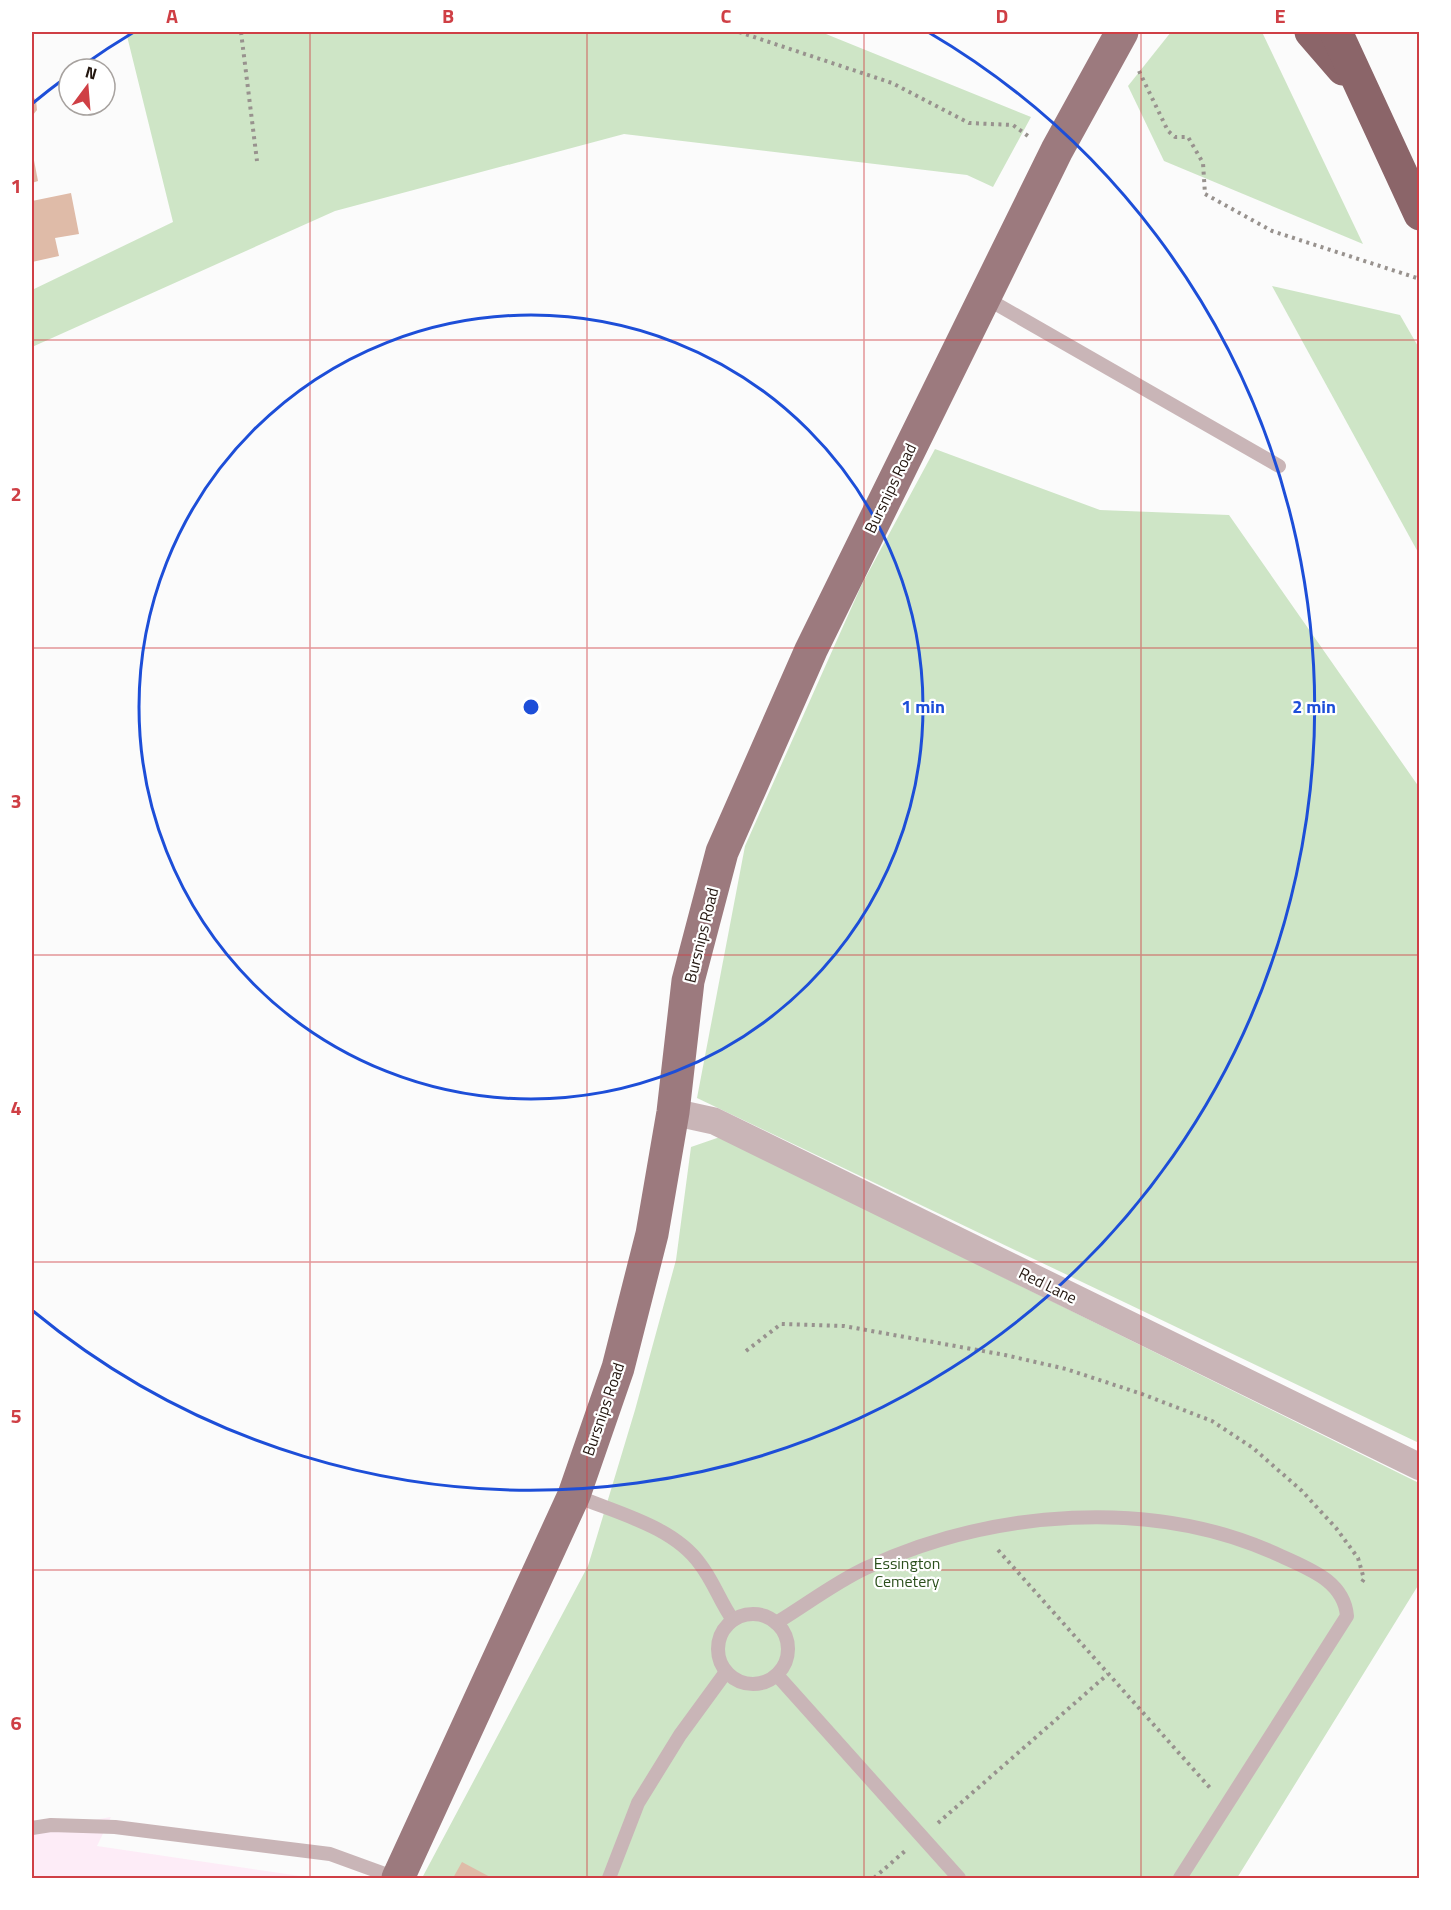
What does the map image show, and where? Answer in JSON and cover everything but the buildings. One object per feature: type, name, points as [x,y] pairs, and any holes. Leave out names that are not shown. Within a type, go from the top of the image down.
[{"type":"highway","points":[[1311,32],[1364,92]]},
{"type":"highway","points":[[1336,32],[1419,214]]},
{"type":"main road","name":"Bursnips Road","points":[[397,1878],[574,1495],[618,1368],[652,1234],[673,1112],[688,981],[723,852],[811,650],[1057,150],[1122,32]]},
{"type":"street","name":"Red Lane","points":[[673,1112],[714,1121],[1419,1467]]},
{"type":"lane","points":[[984,297],[1279,466]]},
{"type":"lane","points":[[574,1495],[681,1543],[700,1563],[733,1620]]},
{"type":"lane","points":[[776,1623],[864,1569],[916,1547],[980,1530],[1075,1518],[1132,1520],[1196,1528],[1259,1546],[1325,1576],[1346,1603],[1347,1616],[1180,1878]]},
{"type":"lane","points":[[755,1614],[776,1623],[783,1633],[788,1655],[777,1675],[767,1682],[744,1684],[726,1672],[719,1661],[717,1650],[725,1628],[733,1620],[755,1614]]},
{"type":"lane","points":[[609,1878],[638,1803],[680,1735],[726,1672]]},
{"type":"lane","points":[[777,1675],[959,1878]]},
{"type":"lane","points":[[32,1828],[51,1825],[115,1827],[330,1854],[397,1878]]},
{"type":"path","points":[[241,32],[257,161]]},
{"type":"path","points":[[739,32],[892,83],[969,123],[1013,125],[1028,136]]},
{"type":"path","points":[[1137,67],[1168,131],[1175,137],[1188,137],[1203,163],[1205,194],[1272,231],[1419,279]]},
{"type":"path","points":[[746,1351],[781,1324],[844,1326],[931,1340],[1066,1369],[1212,1421],[1253,1448],[1302,1491],[1336,1528],[1358,1558],[1364,1579],[1346,1603]]},
{"type":"path","points":[[980,1530],[1226,1806]]},
{"type":"path","points":[[874,1878],[1108,1674]]},
{"type":"shaded area","points":[[111,1817],[97,1846],[314,1878],[32,1878],[32,1831]]},
{"type":"green space","points":[[126,32],[821,32],[1031,117],[993,187],[967,175],[624,134],[335,211],[32,347],[32,290],[173,222]]},
{"type":"green space","points":[[1171,32],[1262,32],[1363,244],[1164,161],[1128,86]]},
{"type":"green space","points":[[1272,286],[1400,315],[1419,348],[1419,554]]},
{"type":"green space","points":[[935,449],[1100,510],[1229,515],[1419,787],[1419,1443],[697,1098],[745,846],[862,584]]},
{"type":"green space","name":"Essington Cemetery","points":[[720,1137],[1419,1483],[1419,1584],[1237,1878],[422,1878],[588,1566],[635,1410],[676,1260],[691,1147]]}]
